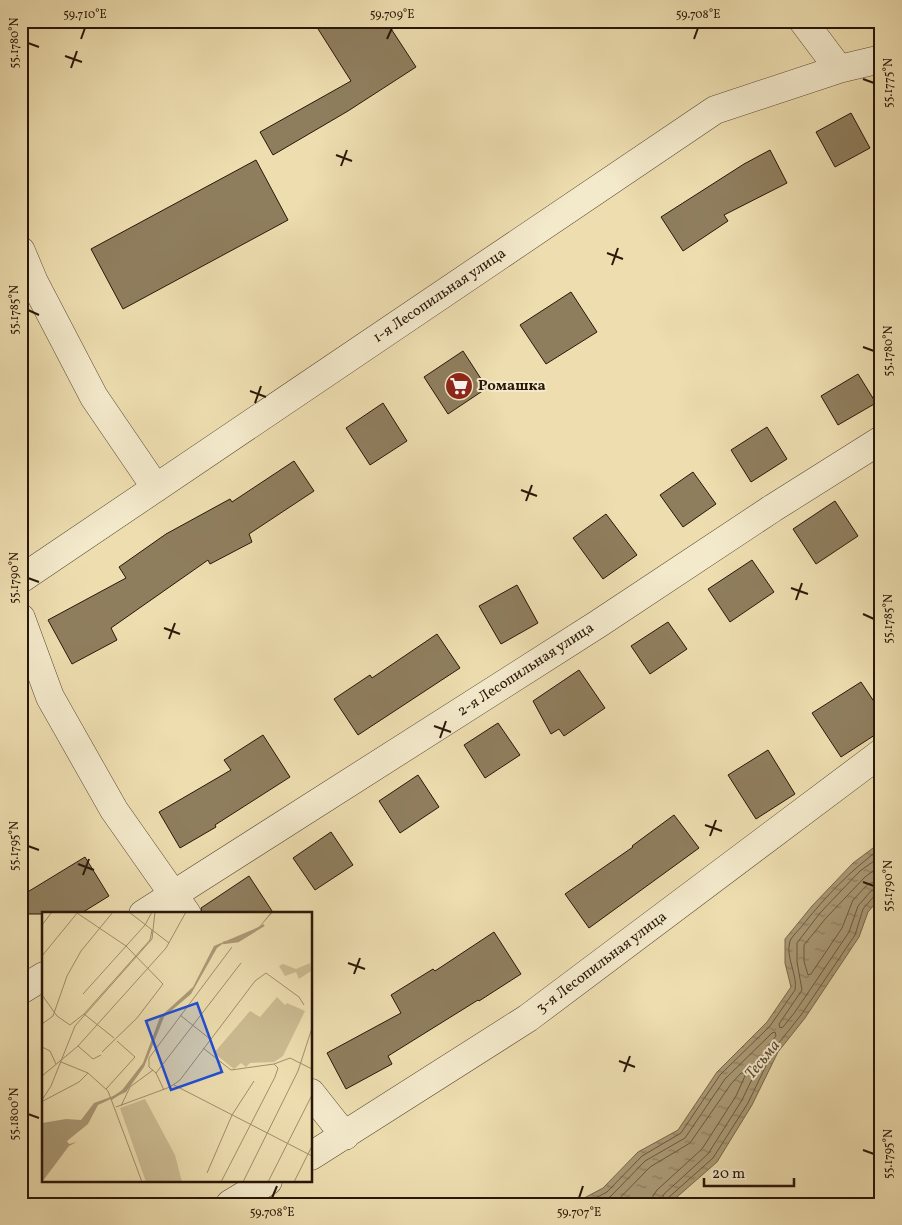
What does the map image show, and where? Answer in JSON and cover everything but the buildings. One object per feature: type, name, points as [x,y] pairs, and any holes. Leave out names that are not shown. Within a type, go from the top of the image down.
[{"type":"street","points":[[803,21],[839,69]]},
{"type":"street","name":"1-я Лесопильная улица","points":[[21,580],[715,110],[839,69],[881,59]]},
{"type":"street","points":[[21,251],[34,282],[94,397],[156,488]]},
{"type":"street","name":"2-я Лесопильная улица","points":[[150,912],[180,904],[773,508],[881,440]]},
{"type":"street","points":[[21,618],[50,697],[114,810],[180,904]]},
{"type":"street","name":"3-я Лесопильная улица","points":[[312,1155],[528,1018],[881,754]]},
{"type":"street","points":[[21,990],[42,977]]},
{"type":"street","points":[[312,1094],[345,1136]]},
{"type":"street","points":[[230,1204],[266,1182]]},
{"type":"water","name":"Тесьма","points":[[881,842],[881,897],[868,912],[859,937],[805,1018],[778,1052],[752,1105],[717,1162],[669,1204],[573,1204],[603,1188],[638,1152],[678,1130],[717,1072],[767,1022],[791,987],[785,963],[785,939],[812,906],[853,863]]},
{"type":"place","name":"Ромашка","points":[[459,386]]}]
